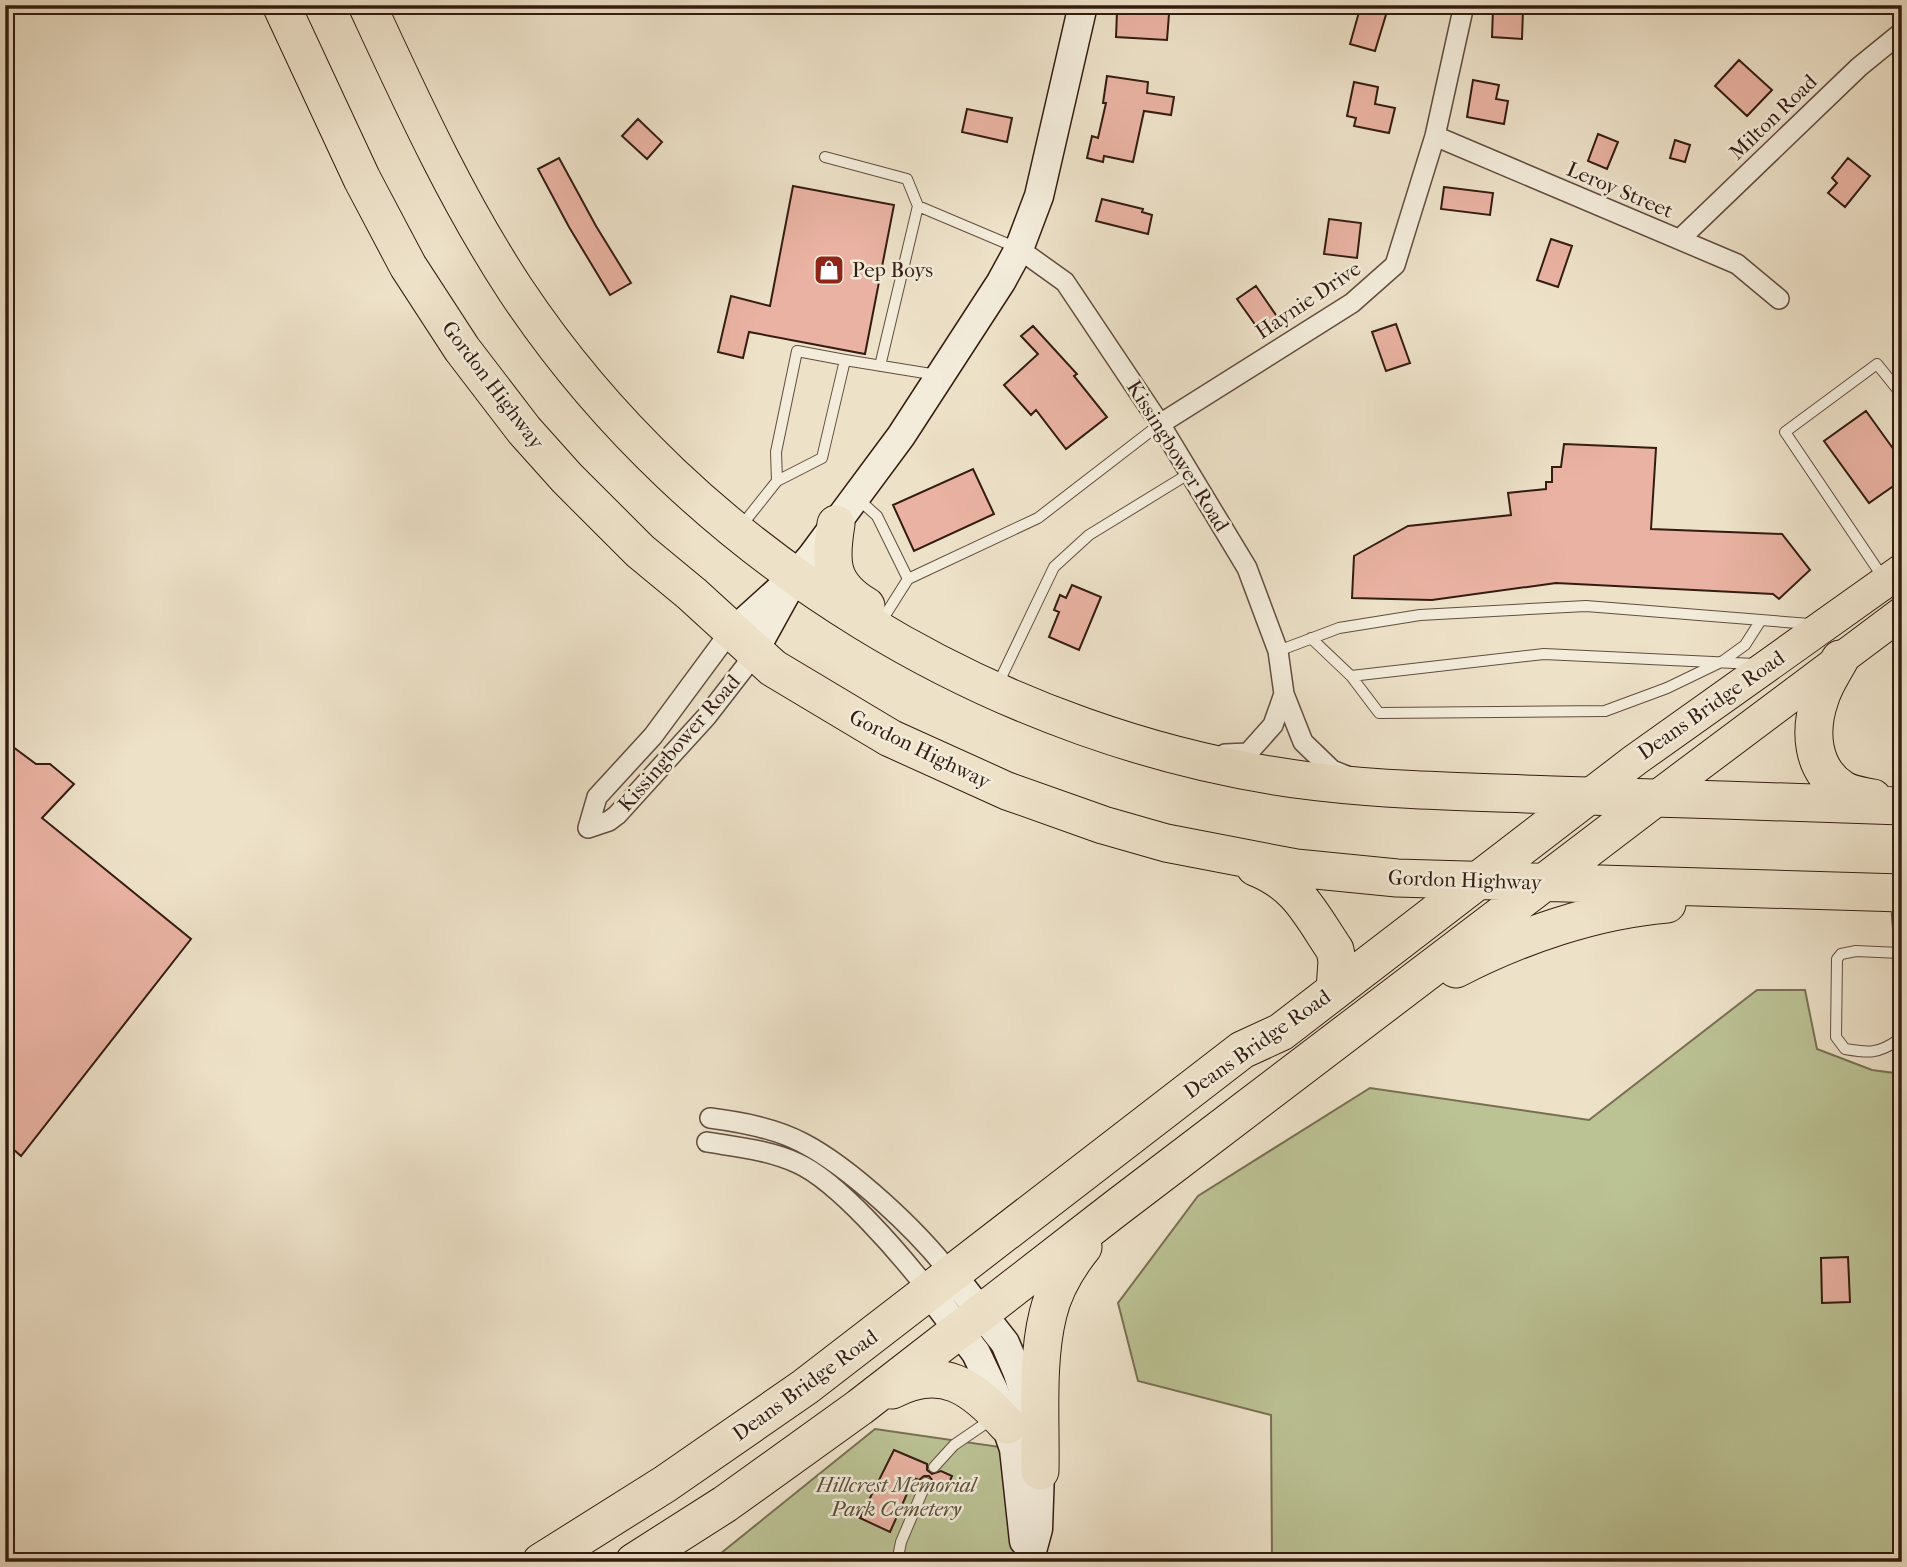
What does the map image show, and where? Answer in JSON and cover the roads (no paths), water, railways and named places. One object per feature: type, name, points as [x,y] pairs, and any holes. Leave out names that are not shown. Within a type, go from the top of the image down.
[{"type":"highway","name":"Gordon Highway","points":[[281,5],[362,179],[426,296],[476,368],[524,430],[567,478],[640,551],[773,668],[890,738],[1038,803],[1136,835],[1231,857],[1329,873],[1478,881],[1899,893]]},
{"type":"highway","points":[[367,5],[463,205],[515,290],[575,369],[619,420],[737,531],[877,630],[934,662],[995,691],[1069,721],[1183,756],[1282,777],[1381,788],[1902,805]]},
{"type":"highway","points":[[846,511],[831,555],[839,580],[856,600],[917,636],[995,691]]},
{"type":"highway","points":[[1840,659],[1820,697],[1814,722],[1813,734],[1819,763],[1840,788],[1853,794],[1902,805]]},
{"type":"highway","name":"Deans Bridge Road","points":[[541,1562],[665,1485],[805,1387],[1242,1051],[1281,1032],[1588,796]]},
{"type":"highway","name":"Deans Bridge Road","points":[[634,1562],[725,1504],[860,1407],[1655,798]]},
{"type":"highway","points":[[1231,857],[1274,875],[1293,889],[1335,950],[1335,990]]},
{"type":"highway","points":[[1374,1012],[1470,962],[1598,916],[1639,906],[1823,891]]},
{"type":"highway","points":[[1040,1471],[1016,1412],[1044,1336],[1048,1312],[1064,1273],[1110,1214]]},
{"type":"highway","points":[[860,1407],[908,1381],[933,1378],[961,1386],[988,1403],[1016,1412]]},
{"type":"main road","name":"Deans Bridge Road","points":[[1588,796],[1894,575]]},
{"type":"main road","name":"Deans Bridge Road","points":[[1655,798],[1902,613]]},
{"type":"street","name":"Kissingbower Road","points":[[744,642],[724,640],[653,736],[597,797],[588,828],[609,821],[617,815],[707,716],[745,667],[744,642],[901,436],[1001,282],[1019,249],[1040,196],[1083,5]]},
{"type":"street","name":"Haynie Drive","points":[[1160,424],[1352,303],[1395,265],[1435,136],[1464,5]]},
{"type":"street","name":"Milton Road","points":[[1679,239],[1859,66],[1902,32]]},
{"type":"street","name":"Leroy Street","points":[[1435,136],[1737,264],[1779,299]]},
{"type":"street","name":"Kissingbower Road","points":[[1019,249],[1065,282],[1160,424],[1247,568],[1278,651],[1284,694],[1303,742],[1332,770],[1381,788]]},
{"type":"street","name":"Kissingbower Road","points":[[1183,756],[1248,753],[1273,725],[1284,694]]},
{"type":"street","points":[[710,1118],[775,1132],[802,1142],[826,1157],[902,1221],[938,1257],[940,1282]]},
{"type":"street","points":[[707,1142],[774,1155],[799,1164],[846,1200],[907,1263],[940,1282],[972,1322],[976,1353],[1016,1412],[1014,1449],[1021,1525],[1028,1562]]},
{"type":"street","points":[[1028,1562],[1038,1529],[1040,1471]]},
{"type":"lane","points":[[825,157],[907,179],[918,206],[880,366]]},
{"type":"lane","points":[[918,206],[1019,249]]},
{"type":"lane","points":[[777,481],[776,452],[797,351],[940,376]]},
{"type":"lane","points":[[737,531],[777,481],[822,458],[845,360]]},
{"type":"lane","points":[[1894,575],[1785,432],[1877,363],[1902,395]]},
{"type":"lane","points":[[884,617],[908,579],[1038,518],[1160,424]]},
{"type":"lane","points":[[995,691],[1054,567],[1089,535],[1190,473]]},
{"type":"lane","points":[[846,511],[877,516],[908,579]]},
{"type":"lane","points":[[1278,651],[1339,628],[1420,615],[1586,606],[1824,625]]},
{"type":"lane","points":[[1311,638],[1351,676],[1379,713],[1605,711],[1667,688],[1723,662],[1745,645],[1761,620]]},
{"type":"lane","points":[[1351,676],[1544,654],[1767,666]]},
{"type":"lane","points":[[1899,893],[1900,953],[1900,1044],[1880,1052],[1845,1049],[1836,1037],[1837,959],[1841,954],[1856,951],[1900,953]]},
{"type":"lane","points":[[934,1467],[954,1445],[1016,1412]]},
{"type":"lane","points":[[897,1562],[901,1542],[926,1483]]},
{"type":"place","name":"Pep Boys","points":[[829,270]]},
{"type":"park label","name":"Hillcrest Memorial Park Cemetery","points":[[896,1497]]}]
